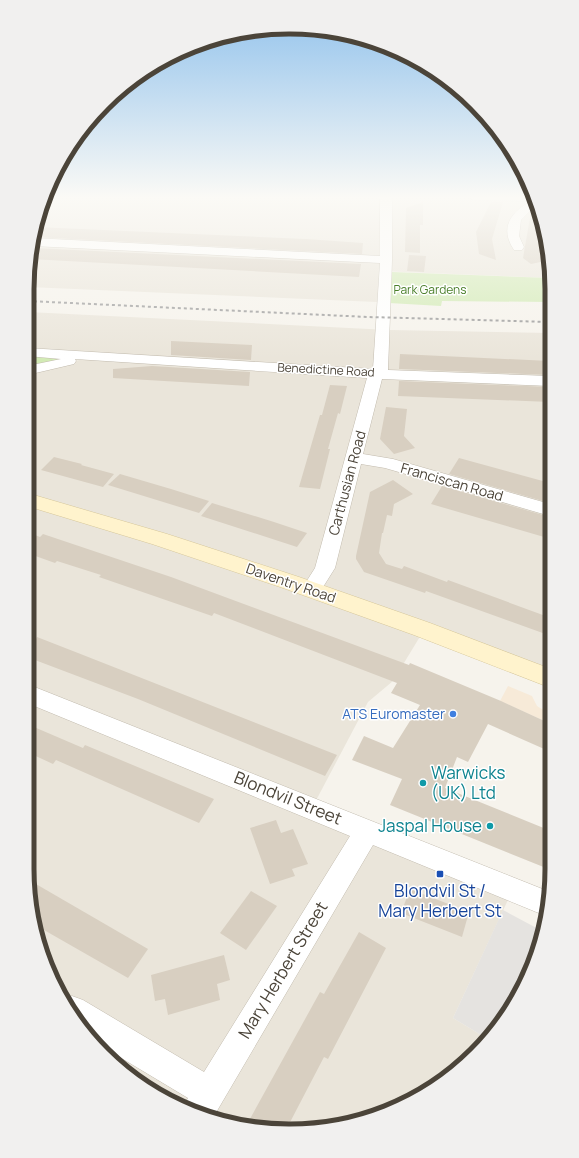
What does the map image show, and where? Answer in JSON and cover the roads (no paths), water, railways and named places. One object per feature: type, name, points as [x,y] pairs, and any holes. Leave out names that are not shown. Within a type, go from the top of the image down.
[{"type":"street","points":[[210,251],[386,260]]},
{"type":"street","name":"Carthusian Road","points":[[311,590],[325,568],[353,458],[378,373],[386,251]]},
{"type":"street","name":"Benedictine Road","points":[[34,352],[378,373],[545,381]]},
{"type":"street","name":"Benedictine Road","points":[[34,370],[71,361],[103,357]]},
{"type":"street","name":"Franciscan Road","points":[[353,458],[387,463],[545,509]]},
{"type":"street","name":"Daventry Road","points":[[34,501],[204,552],[424,630],[545,677]]},
{"type":"street","name":"Blondvil Street","points":[[34,696],[543,902]]},
{"type":"street","name":"Mary Herbert Street","points":[[204,1101],[367,830]]},
{"type":"street","points":[[83,1019],[204,1101]]},
{"type":"railway","points":[[34,301],[368,317],[545,322]]},
{"type":"place","name":"ATS Euromaster","points":[[453,714]]},
{"type":"place","name":"Warwicks (UK) Ltd","points":[[423,783]]},
{"type":"place","name":"Jaspal House","points":[[490,826]]},
{"type":"place","name":"Blondvil St / Mary Herbert St","points":[[440,874]]},
{"type":"park label","name":"Park Gardens","points":[[430,290]]}]
